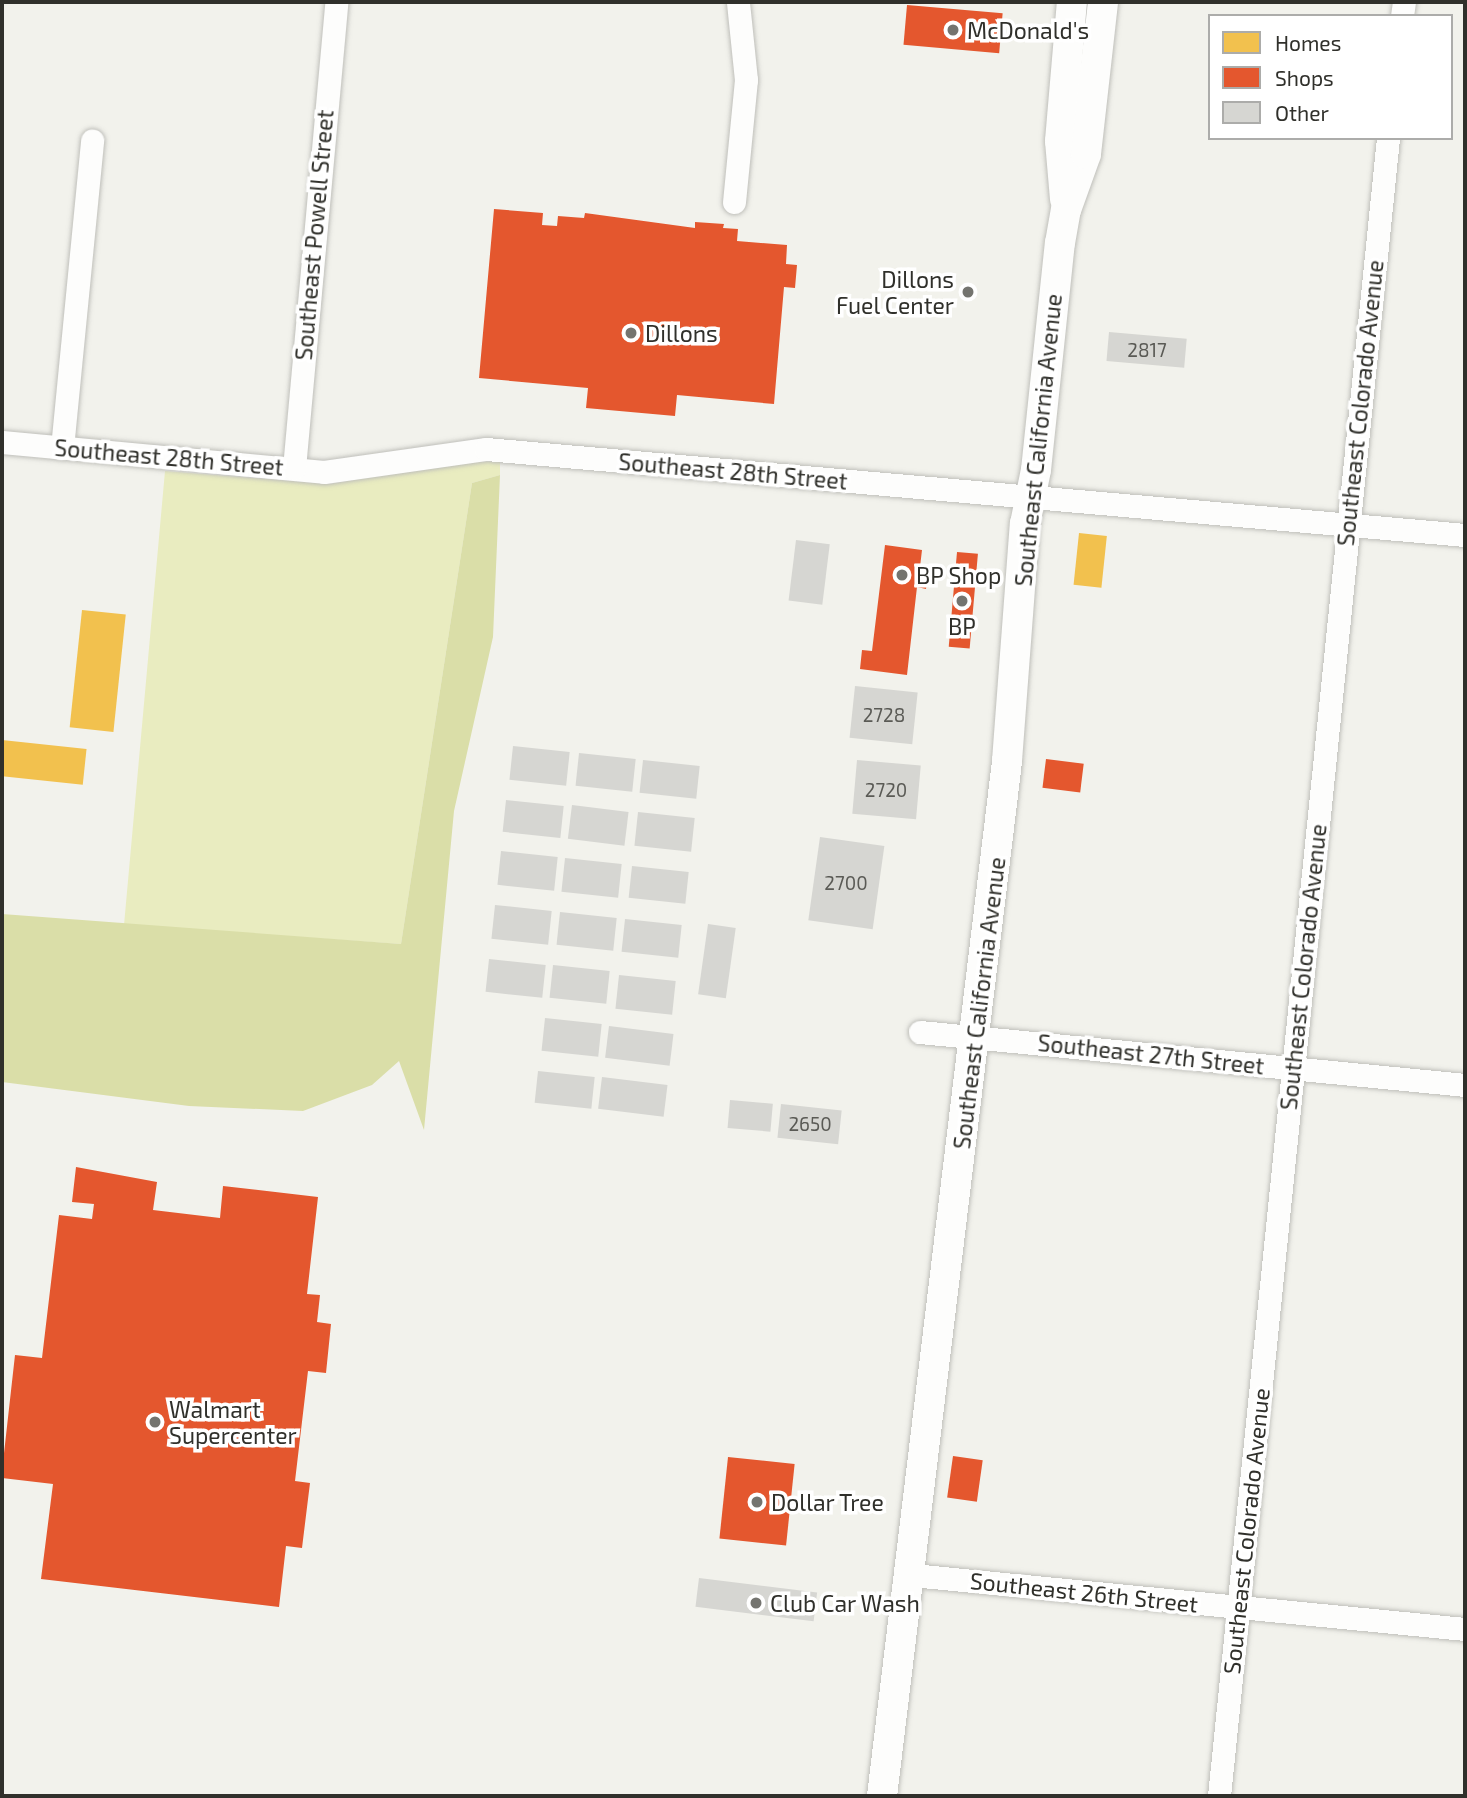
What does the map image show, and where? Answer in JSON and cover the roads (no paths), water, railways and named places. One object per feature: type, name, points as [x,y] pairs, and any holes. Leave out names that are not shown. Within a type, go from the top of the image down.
[{"type":"main road","name":"Southeast California Avenue","points":[[883,1796],[912,1575],[1011,723],[1020,569],[1066,210],[1060,141],[1072,2]]},
{"type":"main road","name":"Southeast California Avenue","points":[[1066,210],[1086,154],[1103,2]]},
{"type":"street","name":"Southeast Powell Street","points":[[293,468],[336,2]]},
{"type":"street","points":[[734,202],[746,80],[738,2]]},
{"type":"street","points":[[62,448],[92,140]]},
{"type":"street","name":"Southeast Colorado Avenue","points":[[1219,1796],[1388,140]]},
{"type":"street","name":"Southeast 28th Street","points":[[2,442],[337,472],[486,449],[1030,500],[1465,535]]},
{"type":"street","name":"Southeast 27th Street","points":[[920,1032],[1465,1085]]},
{"type":"street","name":"Southeast 26th Street","points":[[912,1575],[1465,1629]]},
{"type":"place","name":"McDonald's","points":[[953,30]]},
{"type":"place","name":"Dillons Fuel Center","points":[[968,292]]},
{"type":"place","name":"Dillons","points":[[631,333]]},
{"type":"place","name":"BP Shop","points":[[902,575]]},
{"type":"place","name":"BP","points":[[962,601]]},
{"type":"place","name":"Walmart Supercenter","points":[[155,1422]]},
{"type":"place","name":"Dollar Tree","points":[[757,1502]]},
{"type":"place","name":"Club Car Wash","points":[[756,1603]]}]
